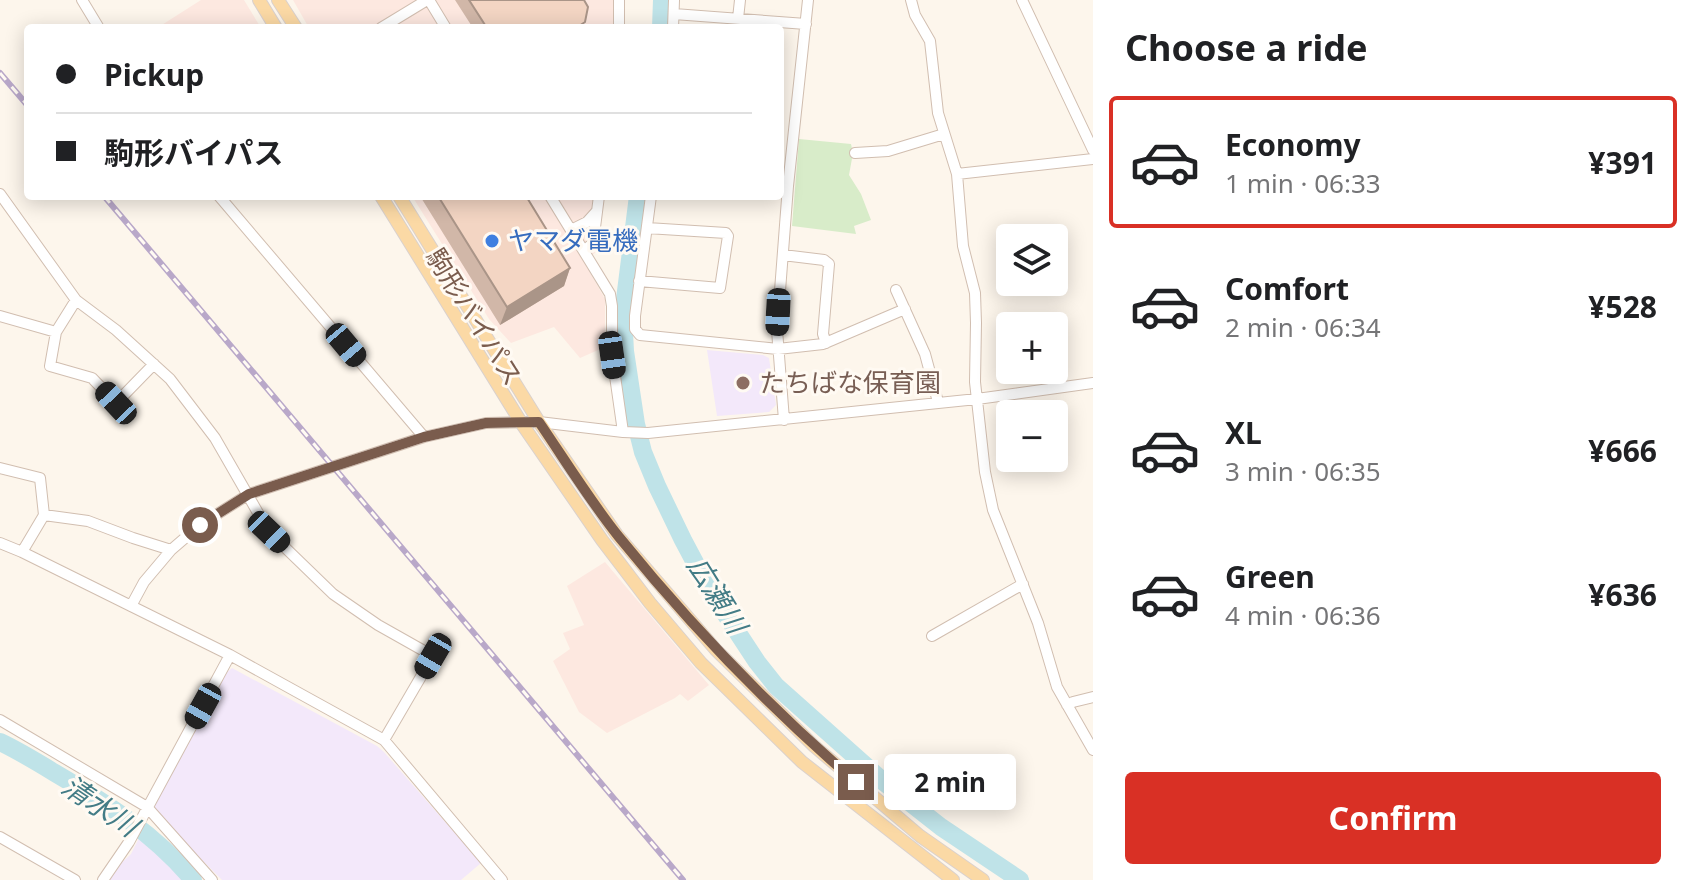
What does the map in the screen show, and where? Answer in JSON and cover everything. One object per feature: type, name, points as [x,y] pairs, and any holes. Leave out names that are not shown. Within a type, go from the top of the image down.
[{"type":"main road","points":[[259,0],[274,24]]},
{"type":"main road","points":[[278,0],[293,24]]},
{"type":"main road","name":"駒形バイパス","points":[[383,200],[522,424],[650,603],[701,663],[802,762],[953,880]]},
{"type":"main road","name":"駒形バイパス","points":[[401,200],[539,422],[617,535],[716,650],[814,746],[920,836],[983,880]]},
{"type":"street","points":[[82,0],[97,24]]},
{"type":"street","points":[[388,24],[428,0],[443,24]]},
{"type":"street","points":[[619,0],[619,24]]},
{"type":"street","points":[[673,24],[674,0]]},
{"type":"street","points":[[738,23],[740,0]]},
{"type":"street","points":[[784,185],[808,0]]},
{"type":"street","points":[[911,0],[915,15],[930,41],[938,113],[957,174],[963,246],[975,293],[977,399],[985,472],[993,510],[1038,623],[1057,687],[1093,750]]},
{"type":"street","points":[[1022,0],[1093,150]]},
{"type":"street","points":[[674,14],[738,23],[806,24]]},
{"type":"street","points":[[855,153],[888,151],[944,134]]},
{"type":"street","points":[[957,174],[1093,159]]},
{"type":"street","points":[[0,194],[76,300],[116,330],[170,379],[215,438],[269,532],[333,594],[378,625],[433,656],[384,740]]},
{"type":"street","points":[[222,200],[424,437]]},
{"type":"street","points":[[552,200],[610,294],[612,355],[626,432]]},
{"type":"street","points":[[584,251],[593,243],[598,200]]},
{"type":"street","points":[[650,200],[635,329],[640,335],[778,349],[826,343],[905,309]]},
{"type":"street","points":[[784,200],[778,349],[784,420]]},
{"type":"street","points":[[571,230],[587,222],[597,210]]},
{"type":"street","points":[[639,281],[720,288],[728,236],[726,233],[647,228]]},
{"type":"street","points":[[783,255],[824,260],[829,264],[823,334],[826,343]]},
{"type":"street","points":[[896,290],[925,354],[938,402]]},
{"type":"street","points":[[76,300],[56,332],[50,366],[92,378],[116,403],[154,364]]},
{"type":"street","points":[[0,316],[56,332]]},
{"type":"street","points":[[131,606],[144,582],[171,550],[200,525],[249,494],[424,437],[486,423],[539,422],[648,433],[977,399],[1093,383]]},
{"type":"street","points":[[0,468],[40,478],[44,515],[22,552]]},
{"type":"street","points":[[44,515],[88,521],[171,550]]},
{"type":"street","points":[[0,543],[230,655],[384,740],[502,880]]},
{"type":"street","points":[[932,636],[1023,584]]},
{"type":"street","points":[[103,880],[129,842],[230,655]]},
{"type":"street","points":[[1067,705],[1093,697]]},
{"type":"street","points":[[0,720],[147,807],[212,880]]},
{"type":"street","points":[[0,837],[75,880]]},
{"type":"shaded area","points":[[201,0],[244,0],[259,24],[163,24]]},
{"type":"shaded area","points":[[293,0],[622,0],[621,24],[307,24]]},
{"type":"shaded area","points":[[415,200],[603,200],[596,252],[584,262],[605,299],[605,347],[580,358],[554,327],[511,343],[489,319]]},
{"type":"shaded area","name":"たちばな保育園","points":[[707,350],[769,358],[776,405],[769,412],[717,416]]},
{"type":"shaded area","points":[[605,562],[709,685],[688,701],[680,694],[607,733],[579,712],[553,661],[570,649],[563,633],[584,625],[567,586]]},
{"type":"shaded area","points":[[232,668],[377,746],[481,863],[461,880],[222,880],[154,812],[225,674]]},
{"type":"shaded area","points":[[141,834],[185,880],[109,880],[116,868],[131,854]]},
{"type":"green space","points":[[799,139],[851,144],[853,153],[849,175],[861,194],[871,220],[854,226],[856,234],[792,226]]},
{"type":"building","points":[[469,0],[584,0],[588,7],[582,24],[484,24]]},
{"type":"building","name":"ヤマダ電機","points":[[440,200],[528,200],[570,268],[507,307]]},
{"type":"waterway","name":"広瀬川","points":[[661,24],[662,0]]},
{"type":"waterway","name":"広瀬川","points":[[637,200],[623,315],[636,424],[657,486],[709,589],[776,686],[885,783],[941,827],[1020,880]]},
{"type":"waterway","name":"清水川","points":[[0,742],[129,820],[163,848],[193,880]]},
{"type":"railway","points":[[0,73],[24,101]]},
{"type":"railway","points":[[107,200],[683,880]]},
{"type":"place","name":"ヤマダ電機","points":[[492,241]]},
{"type":"place","name":"たちばな保育園","points":[[743,383]]},
{"type":"route","points":[[200,525],[249,494],[424,437],[486,423],[539,422],[617,535],[716,650],[814,746],[856,782]]}]
